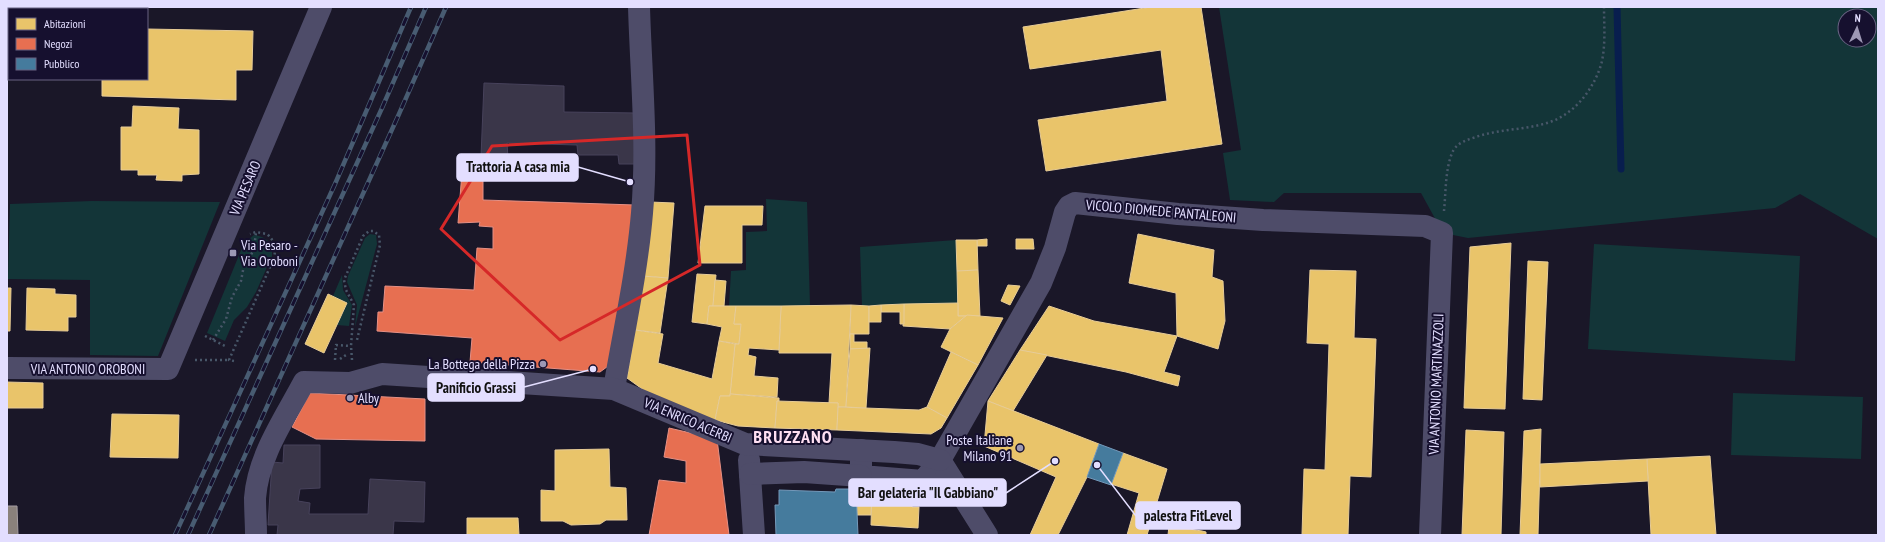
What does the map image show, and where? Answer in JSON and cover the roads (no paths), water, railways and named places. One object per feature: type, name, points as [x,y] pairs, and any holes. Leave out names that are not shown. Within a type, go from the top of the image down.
[{"type":"street","name":"VIA PESARO","points":[[168,369],[321,7]]},
{"type":"street","points":[[256,535],[256,498],[259,474],[267,452],[304,382],[350,383],[382,374],[614,389],[634,283],[642,213],[643,146],[639,7]]},
{"type":"street","name":"VICOLO DIOMEDE PANTALEONI","points":[[940,460],[1041,284],[1056,248],[1065,212],[1069,206],[1075,203],[1178,214],[1263,220],[1425,226],[1442,233]]},
{"type":"street","name":"VIA ANTONIO MARTINAZZOLI","points":[[1430,535],[1442,233]]},
{"type":"street","name":"VIA ANTONIO OROBONI","points":[[7,368],[168,369]]},
{"type":"street","name":"VIA ENRICO ACERBI","points":[[614,389],[745,444],[918,454],[940,460]]},
{"type":"street","points":[[745,444],[749,450],[754,535]]},
{"type":"street","points":[[861,450],[861,476]]},
{"type":"street","points":[[750,474],[804,472],[924,481],[940,460],[987,535]]},
{"type":"waterway","points":[[1617,7],[1621,169]]},
{"type":"railway","points":[[175,535],[335,184],[411,7]]},
{"type":"railway","points":[[188,535],[382,108],[426,7]]},
{"type":"railway","points":[[209,535],[446,7]]},
{"type":"place","name":"Trattoria A casa mia","points":[[630,182]]},
{"type":"place","name":"Via Pesaro - Via Oroboni","points":[[233,253]]},
{"type":"place","name":"La Bottega della Pizza","points":[[543,364]]},
{"type":"place","name":"Panificio Grassi","points":[[593,369]]},
{"type":"place","name":"Alby","points":[[350,398]]},
{"type":"place","name":"Poste Italiane Milano 91","points":[[1020,448]]},
{"type":"place","name":"Bar gelateria \"Il Gabbiano\"","points":[[1055,461]]},
{"type":"place","name":"palestra FitLevel","points":[[1097,465]]},
{"type":"district","name":"BRUZZANO","points":[[793,436]]}]
